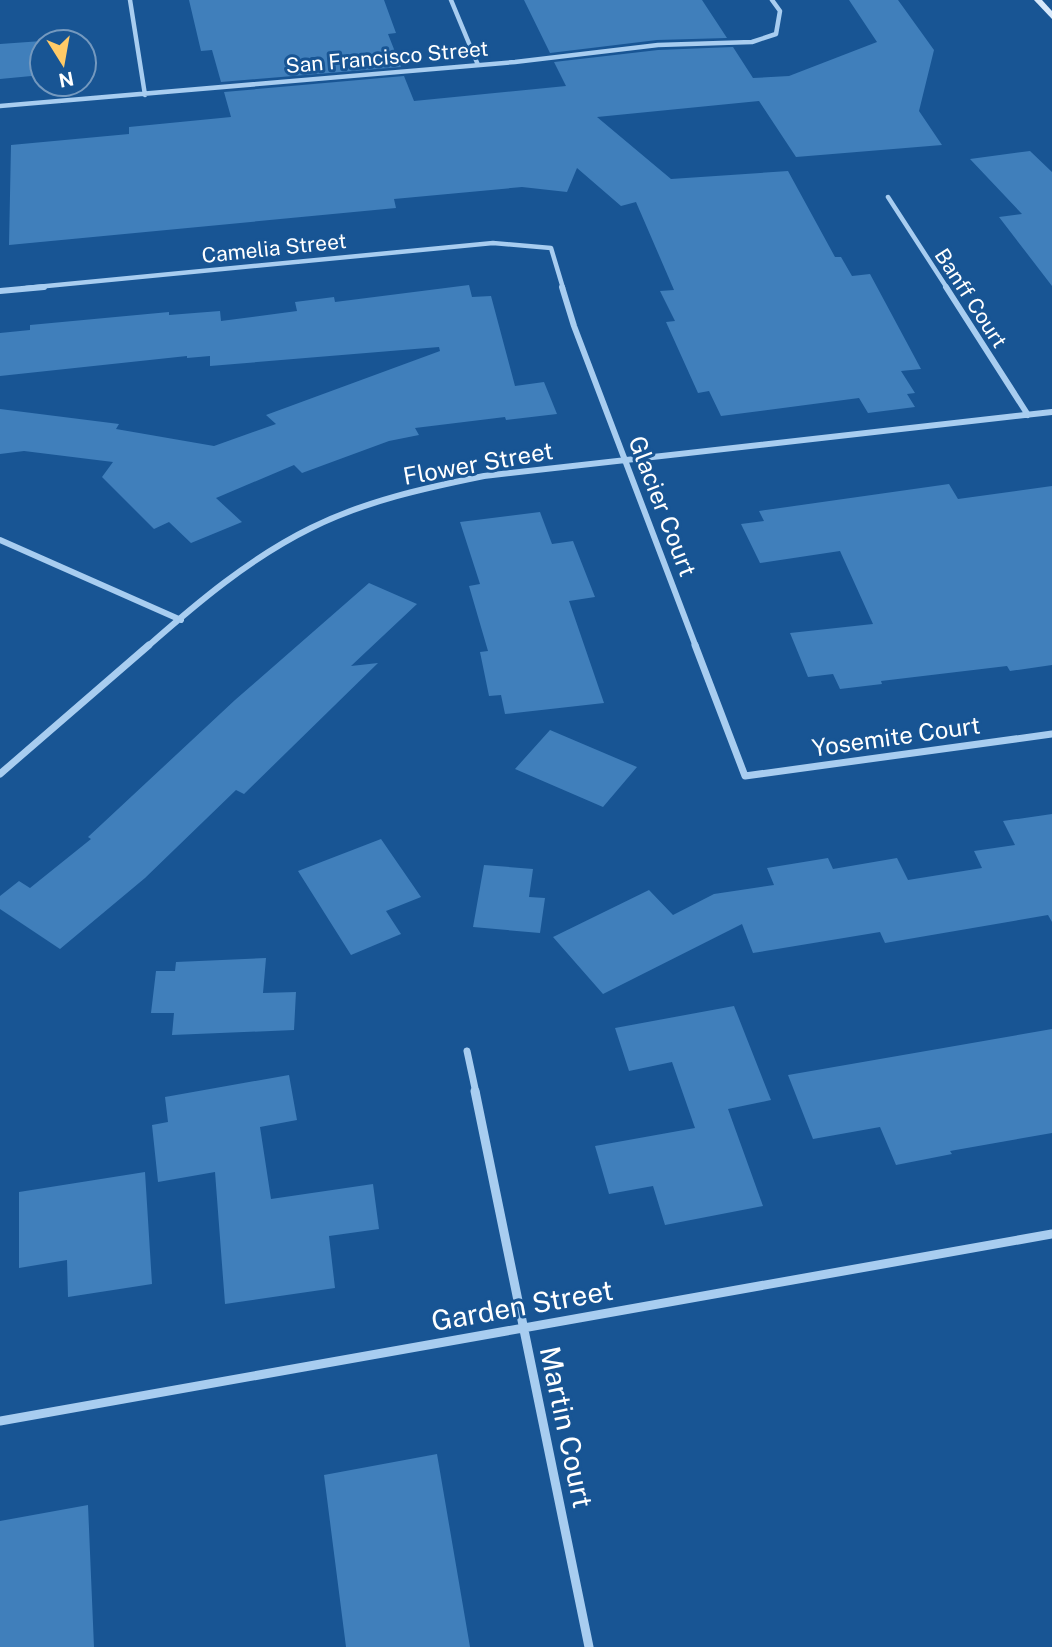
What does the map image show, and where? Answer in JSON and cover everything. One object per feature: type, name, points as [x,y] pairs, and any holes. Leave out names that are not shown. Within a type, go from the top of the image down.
[{"type":"street","points":[[130,0],[145,95]]},
{"type":"street","points":[[451,0],[478,65]]},
{"type":"street","name":"San Francisco Street","points":[[0,106],[478,65],[658,45],[752,42],[776,34],[780,11],[772,0]]},
{"type":"street","points":[[1038,0],[1052,16]]},
{"type":"street","name":"Banff Court","points":[[888,197],[1028,415]]},
{"type":"street","name":"Camelia Street","points":[[0,291],[493,243],[551,248]]},
{"type":"street","name":"Glacier Court","points":[[551,248],[574,326],[745,776]]},
{"type":"street","name":"Flower Street","points":[[0,774],[239,572],[289,540],[368,505],[413,491],[484,476],[1052,412]]},
{"type":"street","points":[[0,540],[181,620]]},
{"type":"street","name":"Yosemite Court","points":[[745,776],[1052,734]]},
{"type":"street","name":"Martin Court","points":[[467,1051],[589,1647]]},
{"type":"street","name":"Garden Street","points":[[0,1421],[1052,1234]]},
{"type":"building","points":[[189,0],[384,0],[396,33],[388,34],[401,67],[221,82],[212,50],[201,51]]},
{"type":"building","points":[[524,0],[702,0],[727,38],[657,40],[550,53]]},
{"type":"building","points":[[849,0],[898,0],[934,50],[919,111],[942,145],[796,157],[759,101],[597,117],[671,179],[788,171],[835,257],[841,257],[852,276],[870,274],[921,369],[901,371],[915,393],[907,394],[915,407],[868,413],[859,398],[721,416],[709,391],[698,393],[666,322],[675,321],[660,291],[674,290],[636,202],[621,206],[577,168],[567,192],[522,187],[394,199],[396,208],[9,245],[11,145],[129,134],[129,127],[231,117],[224,92],[404,76],[414,101],[566,86],[554,62],[658,50],[733,47],[753,78],[789,76],[877,42]]},
{"type":"building","points":[[28,42],[28,76],[0,79],[0,44]]},
{"type":"building","points":[[1030,151],[1052,172],[1052,286],[999,217],[1022,214],[970,159]]},
{"type":"building","points":[[469,285],[472,297],[491,296],[515,386],[544,382],[557,414],[506,420],[505,417],[415,428],[419,435],[389,441],[302,473],[294,465],[216,498],[242,522],[191,543],[169,522],[154,529],[102,477],[113,462],[24,451],[0,454],[0,409],[119,424],[116,429],[214,446],[276,424],[266,415],[440,351],[439,347],[210,366],[210,356],[187,356],[0,376],[0,333],[30,330],[30,325],[169,312],[169,315],[220,311],[221,321],[297,311],[295,302],[334,297],[335,302]]},
{"type":"building","points":[[949,484],[958,499],[1052,486],[1052,665],[1010,671],[1007,666],[881,681],[882,684],[840,689],[833,674],[808,677],[790,633],[873,624],[840,551],[760,563],[741,524],[764,521],[759,511]]},
{"type":"building","points":[[540,512],[552,544],[573,541],[595,597],[569,601],[604,703],[505,714],[501,695],[489,696],[480,652],[488,651],[469,586],[480,584],[460,522]]},
{"type":"building","points":[[369,583],[417,604],[351,666],[378,663],[244,794],[236,790],[145,878],[60,949],[0,909],[0,896],[19,881],[30,888],[91,839],[88,837],[235,700]]},
{"type":"building","points":[[550,730],[637,767],[603,807],[515,769]]},
{"type":"building","points":[[1052,814],[1052,922],[1048,915],[885,943],[880,932],[753,953],[742,924],[603,994],[553,937],[649,890],[673,915],[714,894],[774,885],[767,868],[828,858],[833,869],[897,858],[908,880],[982,868],[974,851],[1015,845],[1003,821]]},
{"type":"building","points":[[381,839],[421,897],[386,911],[401,934],[351,955],[298,871]]},
{"type":"building","points":[[484,865],[533,869],[529,897],[545,898],[540,933],[473,927]]},
{"type":"building","points":[[266,958],[263,993],[296,992],[294,1030],[172,1035],[174,1013],[151,1013],[156,971],[175,971],[176,962]]},
{"type":"building","points":[[734,1006],[771,1100],[728,1109],[763,1206],[665,1225],[653,1186],[609,1194],[595,1146],[695,1128],[672,1062],[629,1071],[615,1028]]},
{"type":"building","points":[[1052,1029],[1052,1133],[950,1151],[952,1154],[896,1165],[880,1127],[813,1139],[788,1075]]},
{"type":"building","points":[[289,1075],[297,1120],[260,1127],[271,1199],[373,1184],[379,1229],[329,1236],[335,1288],[225,1304],[215,1172],[158,1182],[152,1125],[168,1122],[165,1097]]},
{"type":"building","points":[[145,1172],[152,1284],[68,1297],[67,1260],[19,1268],[19,1192]]},
{"type":"building","points":[[437,1454],[470,1647],[346,1647],[324,1475]]},
{"type":"building","points":[[88,1505],[94,1647],[0,1647],[0,1521]]}]
